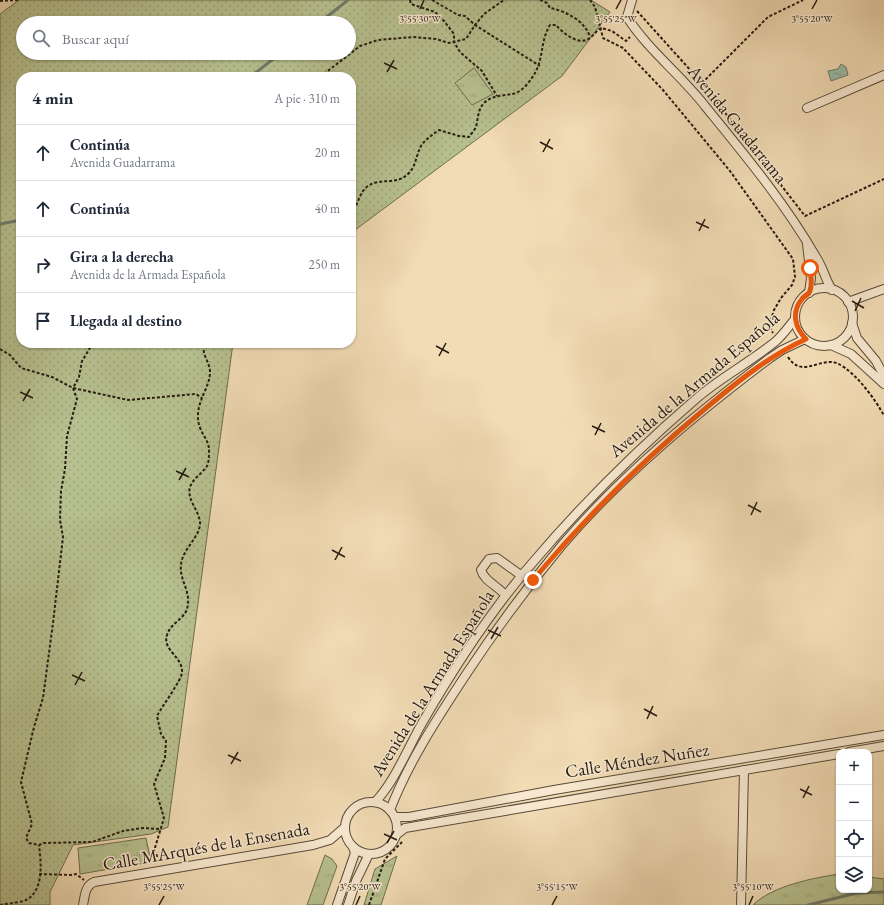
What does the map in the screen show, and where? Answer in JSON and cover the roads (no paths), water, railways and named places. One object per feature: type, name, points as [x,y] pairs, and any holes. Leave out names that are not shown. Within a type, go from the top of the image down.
[{"type":"street","name":"Avenida Guadarrama","points":[[632,0],[627,17],[636,31],[700,100],[770,187],[817,258],[824,278],[832,290]]},
{"type":"street","points":[[807,108],[884,75]]},
{"type":"street","name":"Avenida Guadarrama","points":[[807,243],[812,278],[809,293]]},
{"type":"street","points":[[848,302],[884,289]]},
{"type":"street","points":[[852,323],[845,337],[831,345],[822,346],[813,344],[800,334],[795,319],[798,304],[809,293],[816,290],[832,290],[838,292],[848,302],[851,308],[852,323],[857,338],[876,361],[884,376]]},
{"type":"street","name":"Avenida de la Armada Española","points":[[375,802],[386,788],[438,697],[505,594],[594,493],[633,455],[698,396],[776,340],[795,319]]},
{"type":"street","name":"Avenida de la Armada Española","points":[[390,810],[398,788],[443,709],[529,586],[563,544],[597,508],[655,452],[726,391],[782,350],[806,339]]},
{"type":"street","points":[[831,345],[851,354],[884,384]]},
{"type":"street","points":[[505,594],[500,588],[482,575],[481,570],[485,563],[489,559],[497,558],[522,576]]},
{"type":"street","name":"Calle Méndez Nuñez","points":[[395,817],[409,817],[554,790],[884,735]]},
{"type":"street","points":[[866,749],[884,746]]},
{"type":"street","name":"Calle Méndez Nuñez","points":[[396,835],[405,828],[411,826],[836,755]]},
{"type":"street","points":[[741,905],[744,770]]},
{"type":"street","points":[[337,905],[355,853],[348,840],[345,827],[347,816],[352,809],[359,804],[375,802],[383,804],[395,817],[397,826],[396,835],[392,843],[386,849],[378,853],[369,854],[353,847]]},
{"type":"street","name":"Calle MArqués de la Ensenada","points":[[83,905],[89,884],[313,844],[330,840],[345,827]]},
{"type":"street","points":[[348,905],[356,881],[369,854]]},
{"type":"water","points":[[841,64],[846,67],[848,75],[831,81],[828,71],[838,69]]},
{"type":"waterway","points":[[328,16],[348,0]]},
{"type":"waterway","points":[[256,72],[272,60]]},
{"type":"waterway","points":[[0,224],[16,221]]},
{"type":"waterway","points":[[808,905],[857,893],[884,892]]}]
